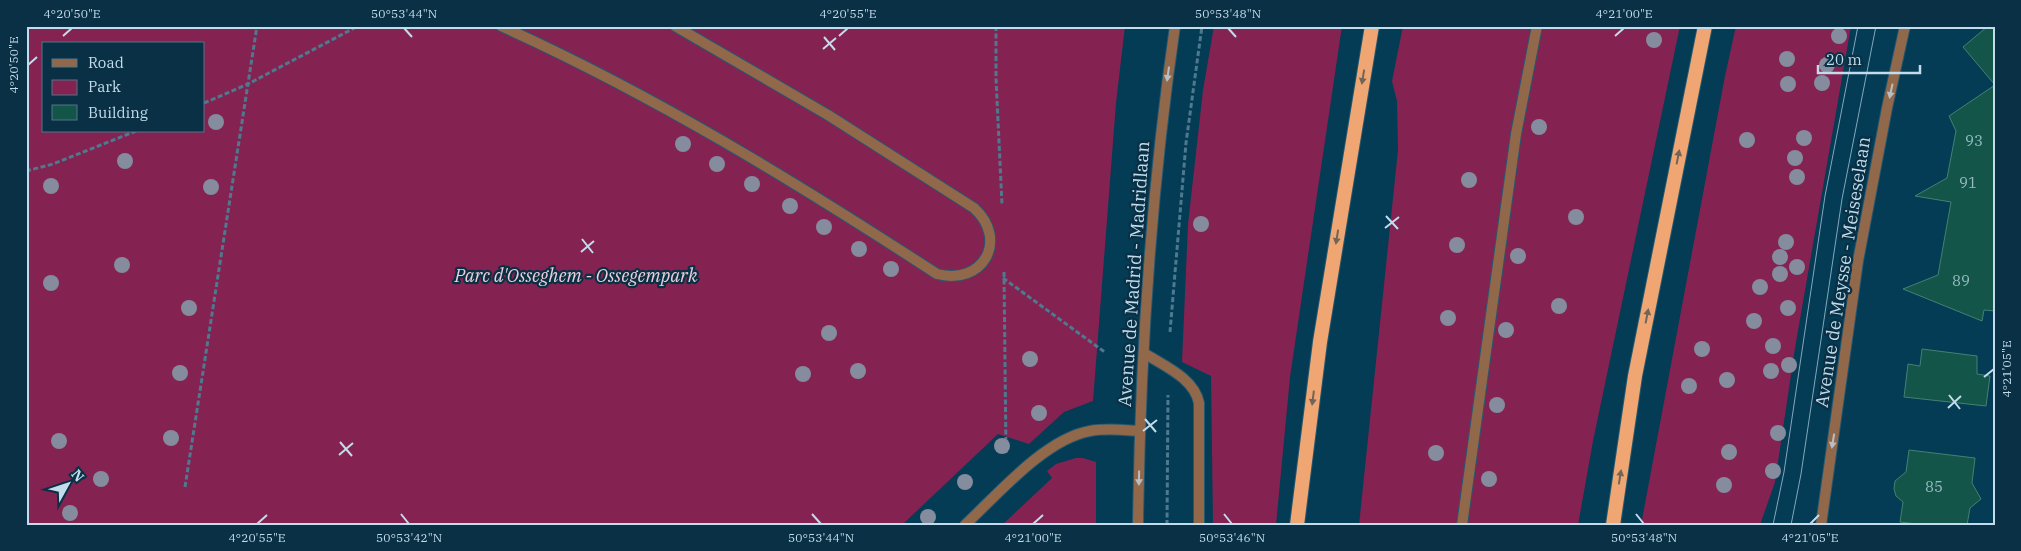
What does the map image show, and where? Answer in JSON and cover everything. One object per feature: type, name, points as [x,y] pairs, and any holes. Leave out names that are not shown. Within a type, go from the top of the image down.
[{"type":"highway","points":[[1298,525],[1320,342],[1372,26]]},
{"type":"highway","points":[[1613,525],[1635,376],[1705,26]]},
{"type":"street","points":[[501,26],[618,84],[715,137],[817,196],[937,274],[950,277],[962,276],[973,271],[983,263],[989,252],[991,240],[989,227],[983,216],[974,208],[828,115],[675,26]]},
{"type":"street","name":"Avenue de Madrid - Madridlaan","points":[[1138,525],[1139,431],[1152,214],[1164,102],[1175,26]]},
{"type":"street","points":[[1462,525],[1516,134],[1537,26]]},
{"type":"street","name":"Avenue de Meysse - Meiseselaan","points":[[1821,525],[1858,261],[1887,108],[1905,26]]},
{"type":"street","points":[[1144,354],[1192,387],[1197,393],[1199,403],[1199,525]]},
{"type":"street","points":[[965,525],[1036,459],[1062,440],[1101,430],[1139,431]]},
{"type":"path","points":[[185,487],[257,26]]},
{"type":"path","points":[[205,103],[248,84],[358,26]]},
{"type":"path","points":[[1167,525],[1169,346],[1186,143],[1202,26]]},
{"type":"path","points":[[26,170],[53,164],[133,132]]},
{"type":"path","points":[[983,263],[1106,353]]},
{"type":"green space","name":"Parc d'Osseghem - Ossegempark","points":[[26,26],[1125,26],[1116,103],[1093,401],[1064,412],[1029,444],[998,434],[902,525],[26,525]]},
{"type":"green space","points":[[1214,26],[1342,26],[1290,377],[1276,525],[1213,525],[1211,376],[1182,362],[1188,224],[1203,90]]},
{"type":"green space","points":[[1403,26],[1680,26],[1593,441],[1578,525],[1359,525],[1398,150],[1397,101],[1392,81]]},
{"type":"green space","points":[[1736,26],[1851,26],[1795,348],[1775,482],[1760,525],[1641,525],[1725,76]]},
{"type":"green space","points":[[1076,458],[1096,462],[1096,525],[1002,525],[1052,478],[1047,471],[1056,464]]},
{"type":"building","points":[[1988,26],[1995,26],[1995,85],[1963,47]]},
{"type":"building","points":[[1995,85],[1995,311],[1984,310],[1982,321],[1903,289],[1938,275],[1951,202],[1915,196],[1947,178],[1956,131],[1949,116]]},
{"type":"building","points":[[1922,349],[1977,356],[1977,374],[1990,376],[1986,406],[1904,397],[1908,364],[1920,366]]},
{"type":"building","points":[[1909,450],[1975,458],[1972,483],[1981,499],[1970,508],[1967,525],[1925,525],[1900,522],[1903,502],[1896,496],[1894,489],[1895,481],[1906,472]]},
{"type":"tram line","points":[[1773,525],[1784,472],[1825,196],[1858,26]]},
{"type":"tram line","points":[[1791,525],[1801,474],[1842,199],[1876,26]]}]
